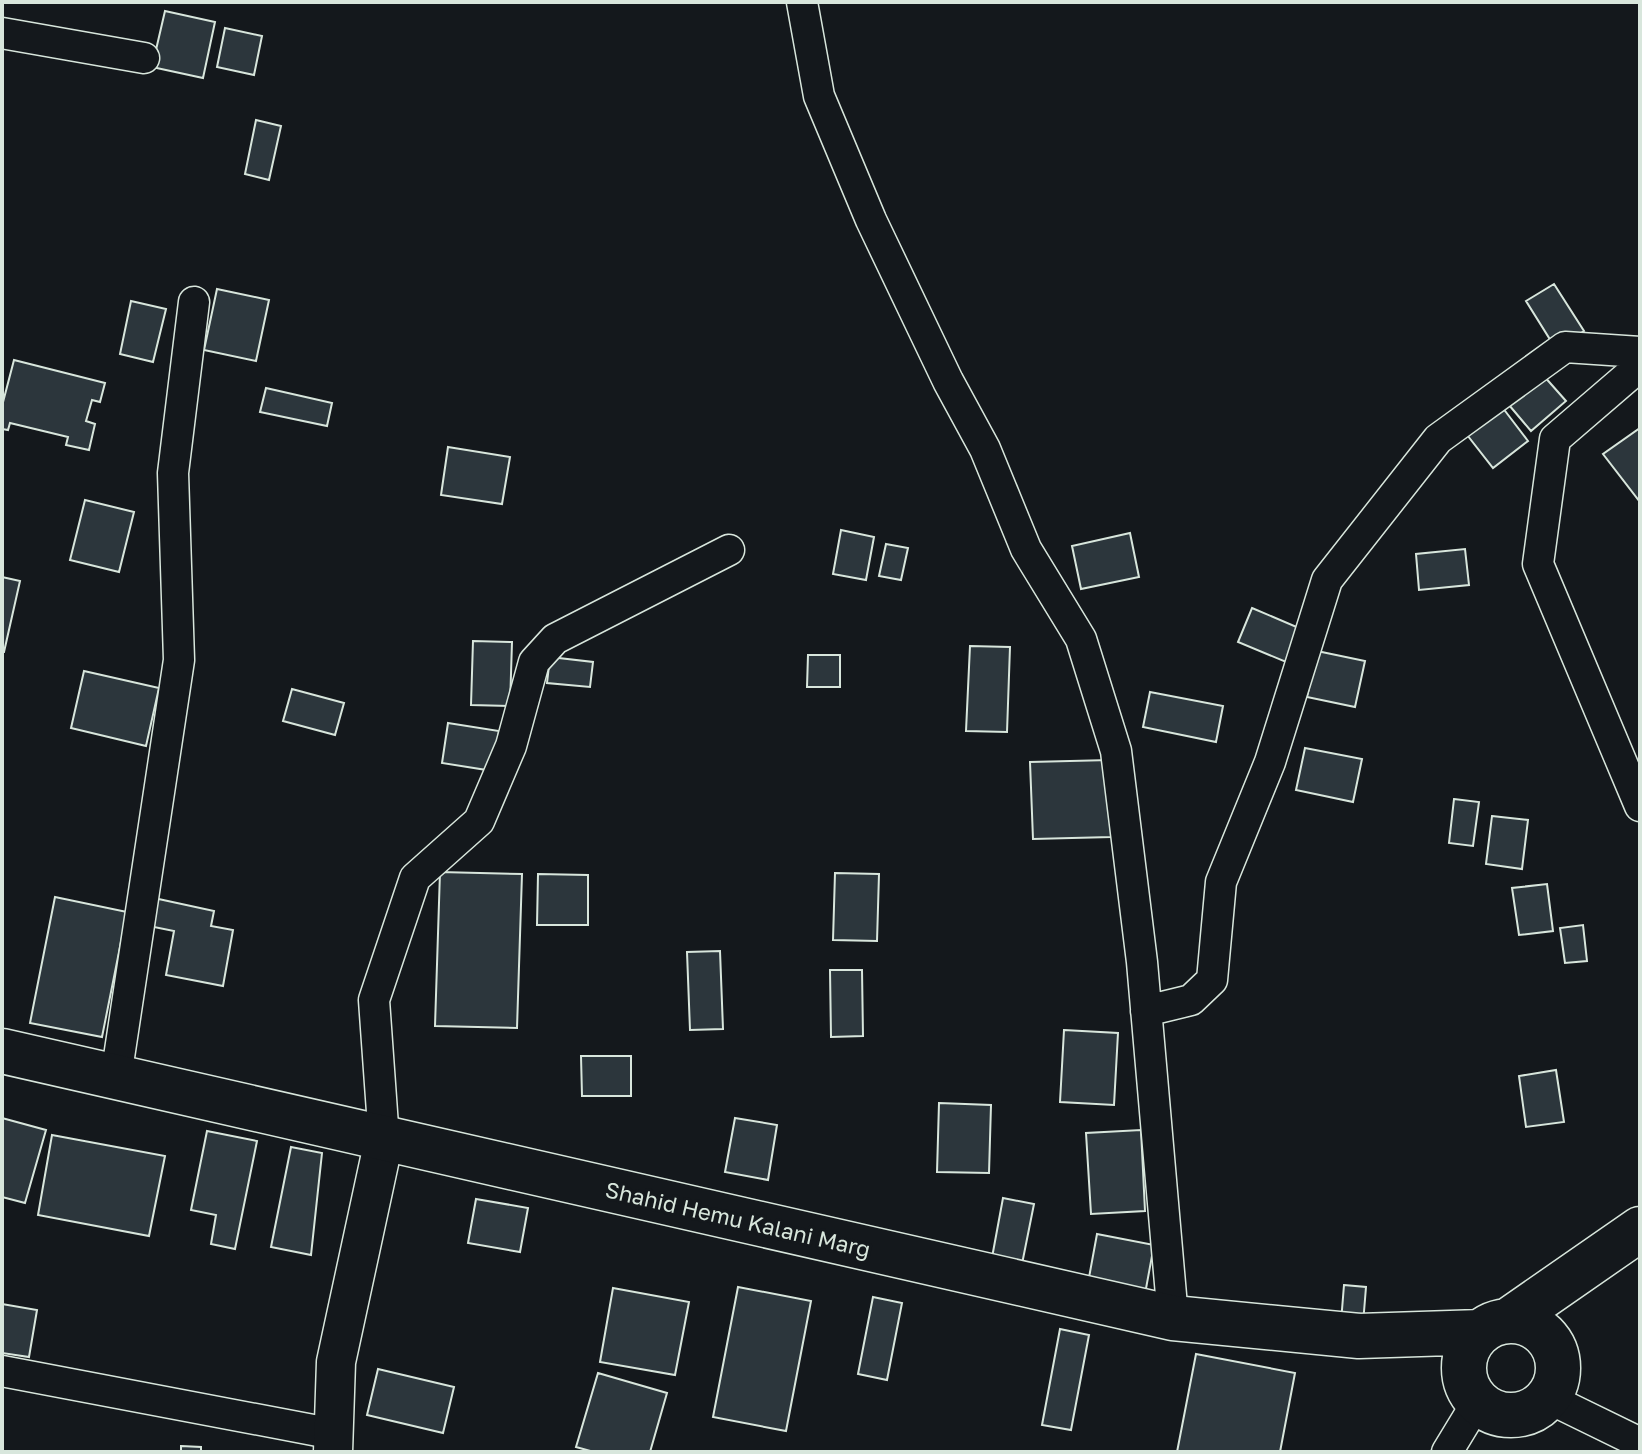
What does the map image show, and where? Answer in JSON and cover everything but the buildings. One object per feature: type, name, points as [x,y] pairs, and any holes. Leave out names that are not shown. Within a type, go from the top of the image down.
[{"type":"main road","name":"Shahid Hemu Kalani Marg","points":[[2,1051],[1173,1318],[1359,1336],[1524,1322],[1538,1328],[1557,1353],[1556,1384],[1548,1398]]},
{"type":"main road","points":[[1548,1398],[1536,1409],[1505,1415],[1478,1401],[1464,1373],[1471,1343],[1640,1229]]},
{"type":"street","points":[[802,2],[819,96],[871,220],[948,381],[985,449],[1026,549],[1081,639],[1116,751],[1146,1011],[1173,1318]]},
{"type":"street","points":[[2,33],[144,58]]},
{"type":"street","points":[[116,1077],[179,660],[173,473],[194,302]]},
{"type":"street","points":[[1146,1011],[1191,1000],[1212,980],[1221,882],[1270,762],[1327,580],[1438,439],[1565,347],[1640,352]]},
{"type":"street","points":[[1640,366],[1555,439],[1538,564],[1640,806]]},
{"type":"street","points":[[2,1371],[333,1443],[336,1362],[384,1140],[374,1000],[415,878],[479,821],[511,746],[534,662],[555,639],[729,550]]},
{"type":"street","points":[[1548,1398],[1640,1443]]},
{"type":"street","points":[[1447,1452],[1478,1401]]}]
